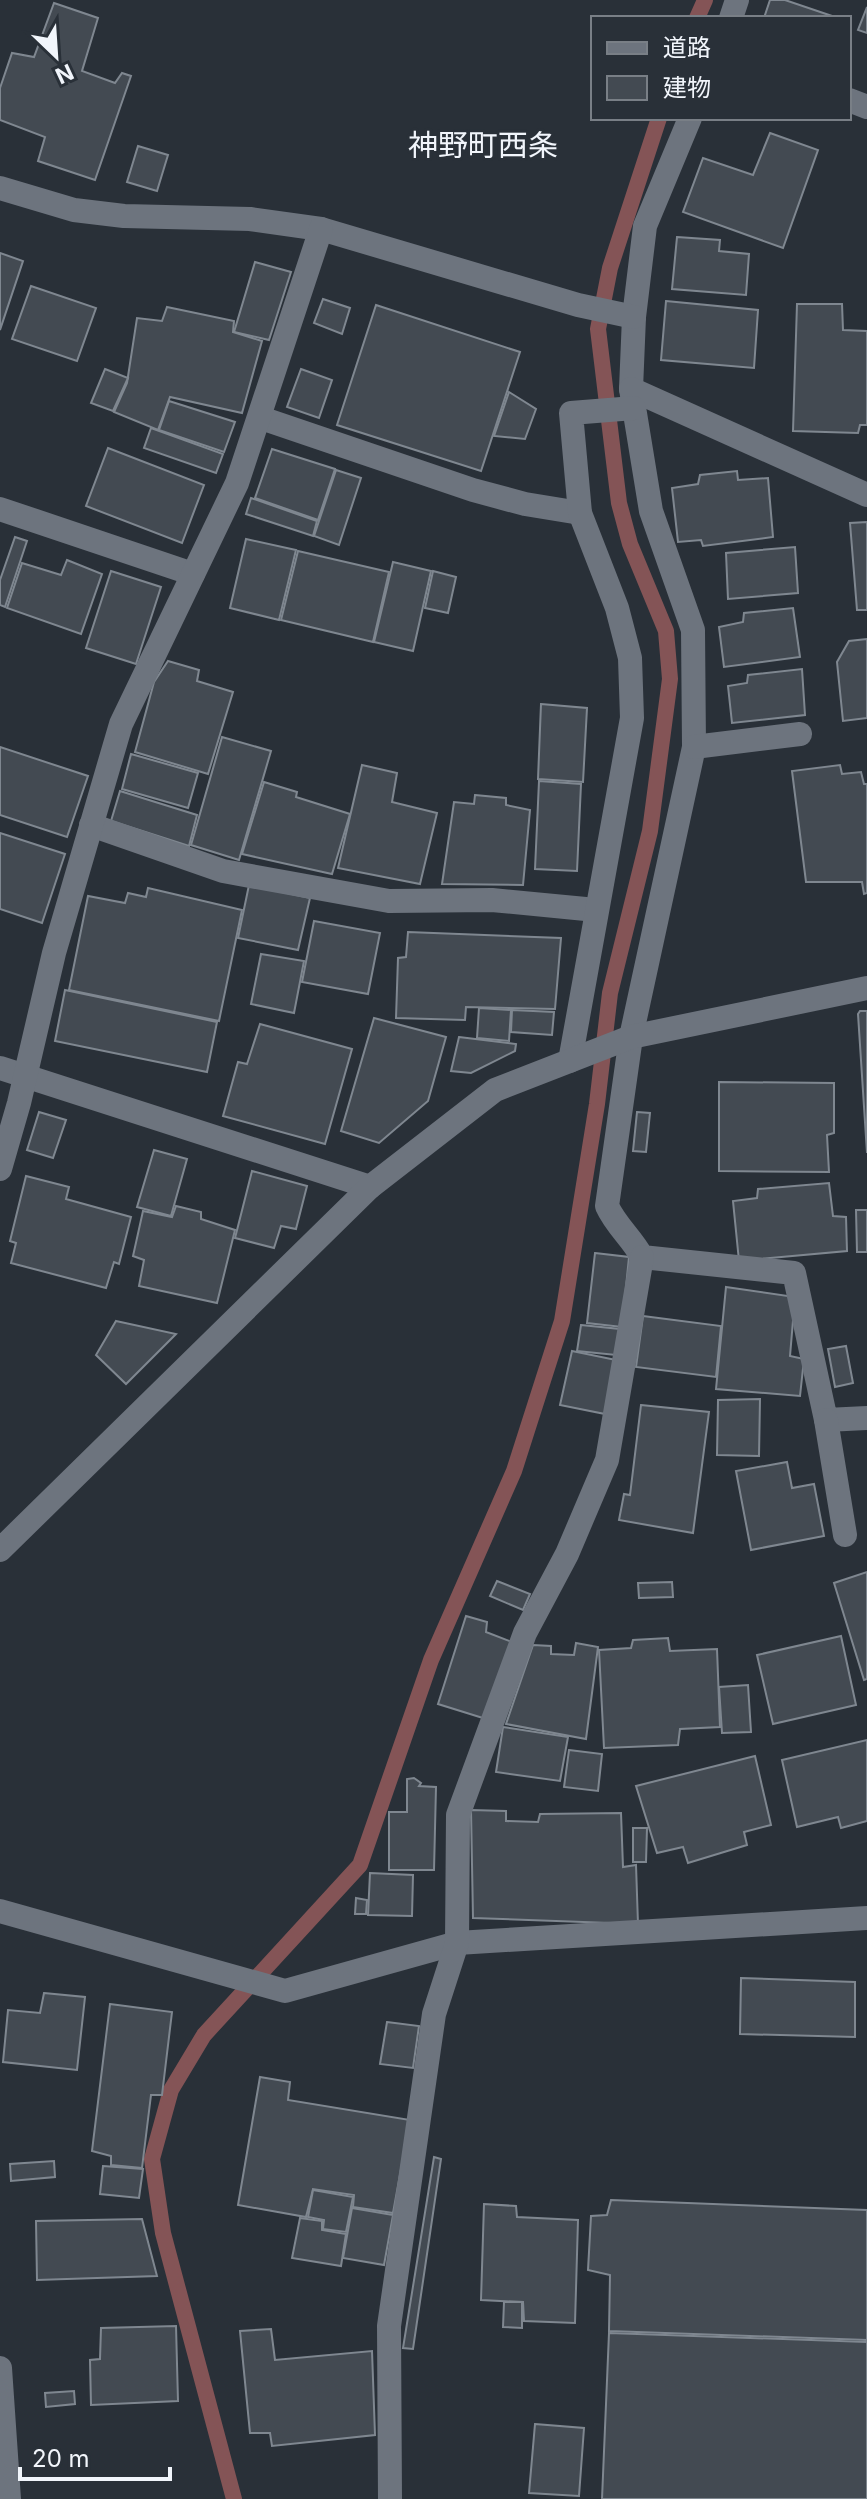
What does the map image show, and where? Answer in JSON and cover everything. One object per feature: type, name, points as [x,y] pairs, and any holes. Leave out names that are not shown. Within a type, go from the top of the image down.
[{"type":"street","points":[[390,2499],[389,2326],[434,2014],[457,1943],[458,1815],[525,1633],[567,1554],[607,1460],[642,1257],[632,1238],[614,1221],[607,1206],[631,1037],[694,747],[693,630],[651,511],[632,399],[634,317],[645,226],[689,120]]},
{"type":"street","points":[[0,188],[74,210],[124,216],[250,219],[321,229],[578,305],[634,317]]},
{"type":"street","points":[[0,1169],[54,953],[121,724],[237,483],[321,229]]},
{"type":"street","points":[[570,1061],[632,718],[630,658],[617,608],[580,513],[571,413],[632,399],[867,495]]},
{"type":"street","points":[[261,418],[473,490],[525,504],[580,513]]},
{"type":"street","points":[[0,509],[193,574]]},
{"type":"street","points":[[694,747],[800,734]]},
{"type":"street","points":[[91,825],[223,871],[389,901],[492,900],[596,910]]},
{"type":"street","points":[[0,1550],[370,1187],[495,1090],[631,1037],[867,988]]},
{"type":"street","points":[[0,1068],[370,1187]]},
{"type":"street","points":[[642,1257],[794,1273],[826,1420],[845,1535]]},
{"type":"street","points":[[826,1420],[867,1418]]},
{"type":"street","points":[[0,1911],[285,1991],[457,1943],[864,1915]]},
{"type":"street","points":[[0,2368],[9,2499]]},
{"type":"building","points":[[770,0],[785,0],[832,16],[765,16]]},
{"type":"building","points":[[54,3],[98,18],[82,71],[115,83],[122,73],[131,76],[95,180],[38,161],[45,137],[0,120],[0,88],[12,53],[34,57]]},
{"type":"building","points":[[867,7],[867,33],[858,30]]},
{"type":"building","points":[[770,133],[818,150],[783,248],[683,212],[703,158],[753,175]]},
{"type":"building","points":[[138,146],[168,155],[157,191],[127,182]]},
{"type":"building","points":[[677,237],[720,240],[719,251],[749,254],[746,295],[672,289]]},
{"type":"building","points":[[0,253],[23,261],[0,330]]},
{"type":"building","points":[[255,262],[291,272],[269,340],[234,332]]},
{"type":"building","points":[[31,286],[96,308],[77,361],[12,339]]},
{"type":"building","points":[[323,299],[350,308],[342,334],[314,323]]},
{"type":"building","points":[[666,301],[758,310],[754,368],[661,360]]},
{"type":"building","points":[[797,304],[842,304],[843,330],[867,331],[867,425],[860,425],[858,433],[793,431]]},
{"type":"building","points":[[376,305],[520,352],[481,471],[337,425]]},
{"type":"building","points":[[167,307],[234,321],[233,332],[262,341],[242,413],[170,397],[158,430],[114,412],[127,383],[137,318],[162,321]]},
{"type":"building","points":[[105,369],[128,378],[113,411],[91,403]]},
{"type":"building","points":[[301,369],[332,380],[319,418],[287,407]]},
{"type":"building","points":[[509,392],[536,409],[525,439],[494,436]]},
{"type":"building","points":[[169,401],[235,422],[224,452],[159,430]]},
{"type":"building","points":[[151,428],[223,454],[216,473],[144,448]]},
{"type":"building","points":[[108,448],[204,485],[182,543],[86,506]]},
{"type":"building","points":[[272,449],[335,469],[318,520],[255,498]]},
{"type":"building","points":[[336,470],[361,478],[339,545],[314,536]]},
{"type":"building","points":[[737,471],[738,480],[768,478],[773,537],[703,546],[701,540],[678,542],[672,488],[698,484],[700,475]]},
{"type":"building","points":[[251,498],[317,521],[313,536],[246,514]]},
{"type":"building","points":[[867,522],[867,610],[857,610],[850,523]]},
{"type":"building","points":[[15,537],[27,541],[5,607],[0,605],[0,580]]},
{"type":"building","points":[[246,539],[296,550],[279,620],[230,608]]},
{"type":"building","points":[[795,547],[798,593],[728,599],[726,553]]},
{"type":"building","points":[[298,551],[389,572],[373,642],[281,620]]},
{"type":"building","points":[[67,560],[102,574],[81,634],[7,608],[22,563],[61,575]]},
{"type":"building","points":[[393,562],[431,571],[413,651],[374,642]]},
{"type":"building","points":[[111,571],[161,587],[136,664],[86,648]]},
{"type":"building","points":[[433,571],[456,577],[448,613],[425,608]]},
{"type":"building","points":[[793,608],[800,657],[724,667],[719,627],[743,622],[744,613]]},
{"type":"building","points":[[867,639],[867,718],[843,721],[837,662],[849,641]]},
{"type":"building","points":[[168,661],[199,670],[197,681],[233,692],[208,774],[135,752],[154,682]]},
{"type":"building","points":[[802,669],[805,715],[732,723],[728,686],[747,683],[748,675]]},
{"type":"building","points":[[541,704],[587,708],[583,782],[538,779]]},
{"type":"building","points":[[222,737],[271,751],[239,860],[191,845]]},
{"type":"building","points":[[0,747],[88,776],[67,837],[0,815]]},
{"type":"building","points":[[131,754],[198,773],[188,808],[122,789]]},
{"type":"building","points":[[362,765],[397,773],[392,802],[437,813],[420,884],[338,868]]},
{"type":"building","points":[[840,765],[842,774],[861,772],[864,784],[867,784],[867,893],[864,894],[862,882],[806,882],[792,771]]},
{"type":"building","points":[[539,781],[581,784],[577,871],[535,869]]},
{"type":"building","points":[[264,782],[297,792],[296,797],[350,814],[332,874],[242,854]]},
{"type":"building","points":[[120,791],[197,815],[189,846],[111,821]]},
{"type":"building","points":[[475,795],[506,798],[506,805],[530,810],[523,885],[442,884],[454,802],[474,804]]},
{"type":"building","points":[[0,833],[65,854],[42,923],[0,909]]},
{"type":"building","points":[[249,885],[310,898],[298,950],[238,938]]},
{"type":"building","points":[[148,888],[242,910],[219,1021],[69,990],[88,896],[125,903],[128,893],[146,897]]},
{"type":"building","points":[[314,921],[380,933],[368,994],[302,982]]},
{"type":"building","points":[[408,932],[561,938],[555,1009],[466,1007],[465,1020],[396,1018],[398,958],[406,957]]},
{"type":"building","points":[[261,954],[304,961],[294,1013],[251,1004]]},
{"type":"building","points":[[65,990],[217,1022],[207,1072],[55,1041]]},
{"type":"building","points":[[479,1008],[511,1010],[509,1041],[477,1038]]},
{"type":"building","points":[[512,1010],[554,1012],[552,1035],[511,1032]]},
{"type":"building","points":[[867,1011],[867,1153],[858,1014]]},
{"type":"building","points":[[374,1018],[446,1037],[428,1101],[379,1143],[341,1131]]},
{"type":"building","points":[[260,1024],[352,1049],[325,1144],[223,1116],[238,1062],[247,1064]]},
{"type":"building","points":[[459,1037],[516,1044],[515,1051],[471,1073],[451,1071]]},
{"type":"building","points":[[719,1082],[834,1083],[834,1133],[827,1135],[829,1172],[719,1171]]},
{"type":"building","points":[[39,1112],[66,1120],[53,1158],[27,1150]]},
{"type":"building","points":[[637,1112],[650,1113],[646,1152],[633,1151]]},
{"type":"building","points":[[154,1150],[187,1159],[171,1216],[137,1207]]},
{"type":"building","points":[[252,1171],[307,1186],[296,1229],[281,1226],[274,1248],[235,1238]]},
{"type":"building","points":[[26,1176],[69,1187],[66,1199],[131,1217],[119,1264],[114,1262],[106,1288],[11,1263],[16,1243],[10,1241]]},
{"type":"building","points":[[829,1183],[833,1216],[846,1217],[847,1251],[739,1261],[733,1201],[757,1198],[758,1189]]},
{"type":"building","points":[[176,1206],[201,1212],[201,1219],[235,1230],[217,1303],[139,1286],[144,1260],[133,1256],[143,1211],[172,1217]]},
{"type":"building","points":[[856,1210],[867,1210],[867,1252],[857,1252]]},
{"type":"building","points":[[595,1253],[629,1257],[622,1327],[587,1323]]},
{"type":"building","points":[[726,1287],[795,1297],[790,1356],[804,1359],[800,1396],[716,1389]]},
{"type":"building","points":[[643,1316],[721,1326],[716,1377],[636,1367]]},
{"type":"building","points":[[116,1321],[176,1334],[126,1384],[96,1355]]},
{"type":"building","points":[[581,1325],[620,1329],[616,1355],[577,1351]]},
{"type":"building","points":[[846,1346],[853,1383],[835,1387],[828,1349]]},
{"type":"building","points":[[572,1351],[616,1360],[605,1414],[560,1405]]},
{"type":"building","points":[[760,1399],[759,1456],[717,1455],[718,1400]]},
{"type":"building","points":[[641,1405],[709,1412],[693,1533],[619,1520],[624,1494],[630,1495]]},
{"type":"building","points":[[787,1462],[792,1488],[814,1484],[824,1536],[751,1550],[736,1471]]},
{"type":"building","points":[[867,1572],[867,1679],[864,1680],[834,1583]]},
{"type":"building","points":[[497,1581],[530,1594],[523,1610],[490,1596]]},
{"type":"building","points":[[672,1582],[673,1597],[639,1598],[638,1583]]},
{"type":"building","points":[[466,1616],[487,1622],[486,1632],[512,1642],[486,1719],[438,1704]]},
{"type":"building","points":[[841,1636],[856,1705],[773,1724],[757,1655]]},
{"type":"building","points":[[668,1638],[670,1651],[717,1649],[720,1727],[680,1729],[678,1745],[604,1748],[599,1650],[631,1648],[633,1640]]},
{"type":"building","points":[[576,1643],[598,1647],[586,1739],[506,1724],[533,1645],[551,1646],[551,1654],[574,1655]]},
{"type":"building","points":[[748,1685],[751,1732],[722,1733],[719,1687]]},
{"type":"building","points":[[503,1727],[568,1737],[560,1781],[496,1772]]},
{"type":"building","points":[[867,1740],[867,1821],[841,1828],[838,1817],[797,1827],[782,1760]]},
{"type":"building","points":[[569,1750],[602,1754],[598,1791],[564,1787]]},
{"type":"building","points":[[755,1756],[771,1825],[744,1832],[747,1845],[688,1863],[683,1847],[657,1853],[636,1786]]},
{"type":"building","points":[[414,1778],[421,1783],[419,1786],[436,1787],[434,1870],[389,1870],[389,1812],[407,1812],[407,1779]]},
{"type":"building","points":[[471,1810],[506,1811],[506,1821],[538,1822],[540,1814],[621,1813],[623,1867],[636,1865],[638,1924],[473,1918]]},
{"type":"building","points":[[633,1828],[647,1828],[646,1862],[633,1862]]},
{"type":"building","points":[[370,1873],[413,1875],[412,1916],[368,1915]]},
{"type":"building","points":[[356,1898],[367,1900],[366,1914],[355,1914]]},
{"type":"building","points":[[741,1978],[855,1982],[855,2037],[740,2034]]},
{"type":"building","points":[[44,1993],[85,1997],[77,2070],[3,2062],[8,2010],[40,2013]]},
{"type":"building","points":[[110,2004],[172,2012],[162,2095],[151,2095],[142,2168],[111,2165],[111,2156],[92,2151]]},
{"type":"building","points":[[387,2022],[419,2026],[413,2068],[380,2064]]},
{"type":"building","points":[[260,2077],[290,2082],[288,2100],[410,2120],[393,2213],[353,2207],[354,2195],[313,2189],[306,2217],[238,2205]]},
{"type":"building","points":[[434,2157],[441,2159],[413,2349],[403,2348]]},
{"type":"building","points":[[54,2161],[55,2177],[11,2181],[10,2164]]},
{"type":"building","points":[[103,2166],[143,2169],[139,2198],[100,2194]]},
{"type":"building","points":[[313,2190],[353,2197],[346,2232],[323,2229],[324,2220],[308,2217]]},
{"type":"building","points":[[611,2200],[867,2210],[867,2340],[609,2331],[610,2275],[588,2270],[591,2216],[607,2215]]},
{"type":"building","points":[[484,2204],[516,2206],[517,2217],[578,2220],[575,2323],[524,2321],[523,2302],[481,2300]]},
{"type":"building","points":[[352,2208],[393,2215],[384,2265],[343,2258]]},
{"type":"building","points":[[300,2218],[322,2221],[322,2230],[346,2234],[341,2266],[292,2258]]},
{"type":"building","points":[[142,2219],[157,2276],[37,2280],[36,2221]]},
{"type":"building","points":[[504,2302],[522,2302],[522,2328],[503,2327]]},
{"type":"building","points":[[176,2326],[178,2401],[91,2405],[90,2360],[100,2359],[101,2328]]},
{"type":"building","points":[[271,2329],[275,2360],[372,2351],[375,2435],[272,2446],[270,2433],[250,2433],[240,2331]]},
{"type":"building","points":[[609,2333],[867,2342],[867,2499],[602,2499]]},
{"type":"building","points":[[74,2391],[75,2404],[46,2407],[45,2393]]},
{"type":"building","points":[[535,2424],[584,2428],[579,2496],[529,2493]]},
{"type":"waterway","points":[[698,16],[705,0]]},
{"type":"waterway","points":[[234,2499],[163,2233],[152,2159],[171,2090],[204,2035],[360,1865],[431,1660],[514,1471],[562,1321],[597,1104],[610,993],[650,831],[670,679],[666,631],[630,544],[619,503],[598,329],[610,268],[658,120]]},
{"type":"district","name":"神野町西条","points":[[483,145]]}]
